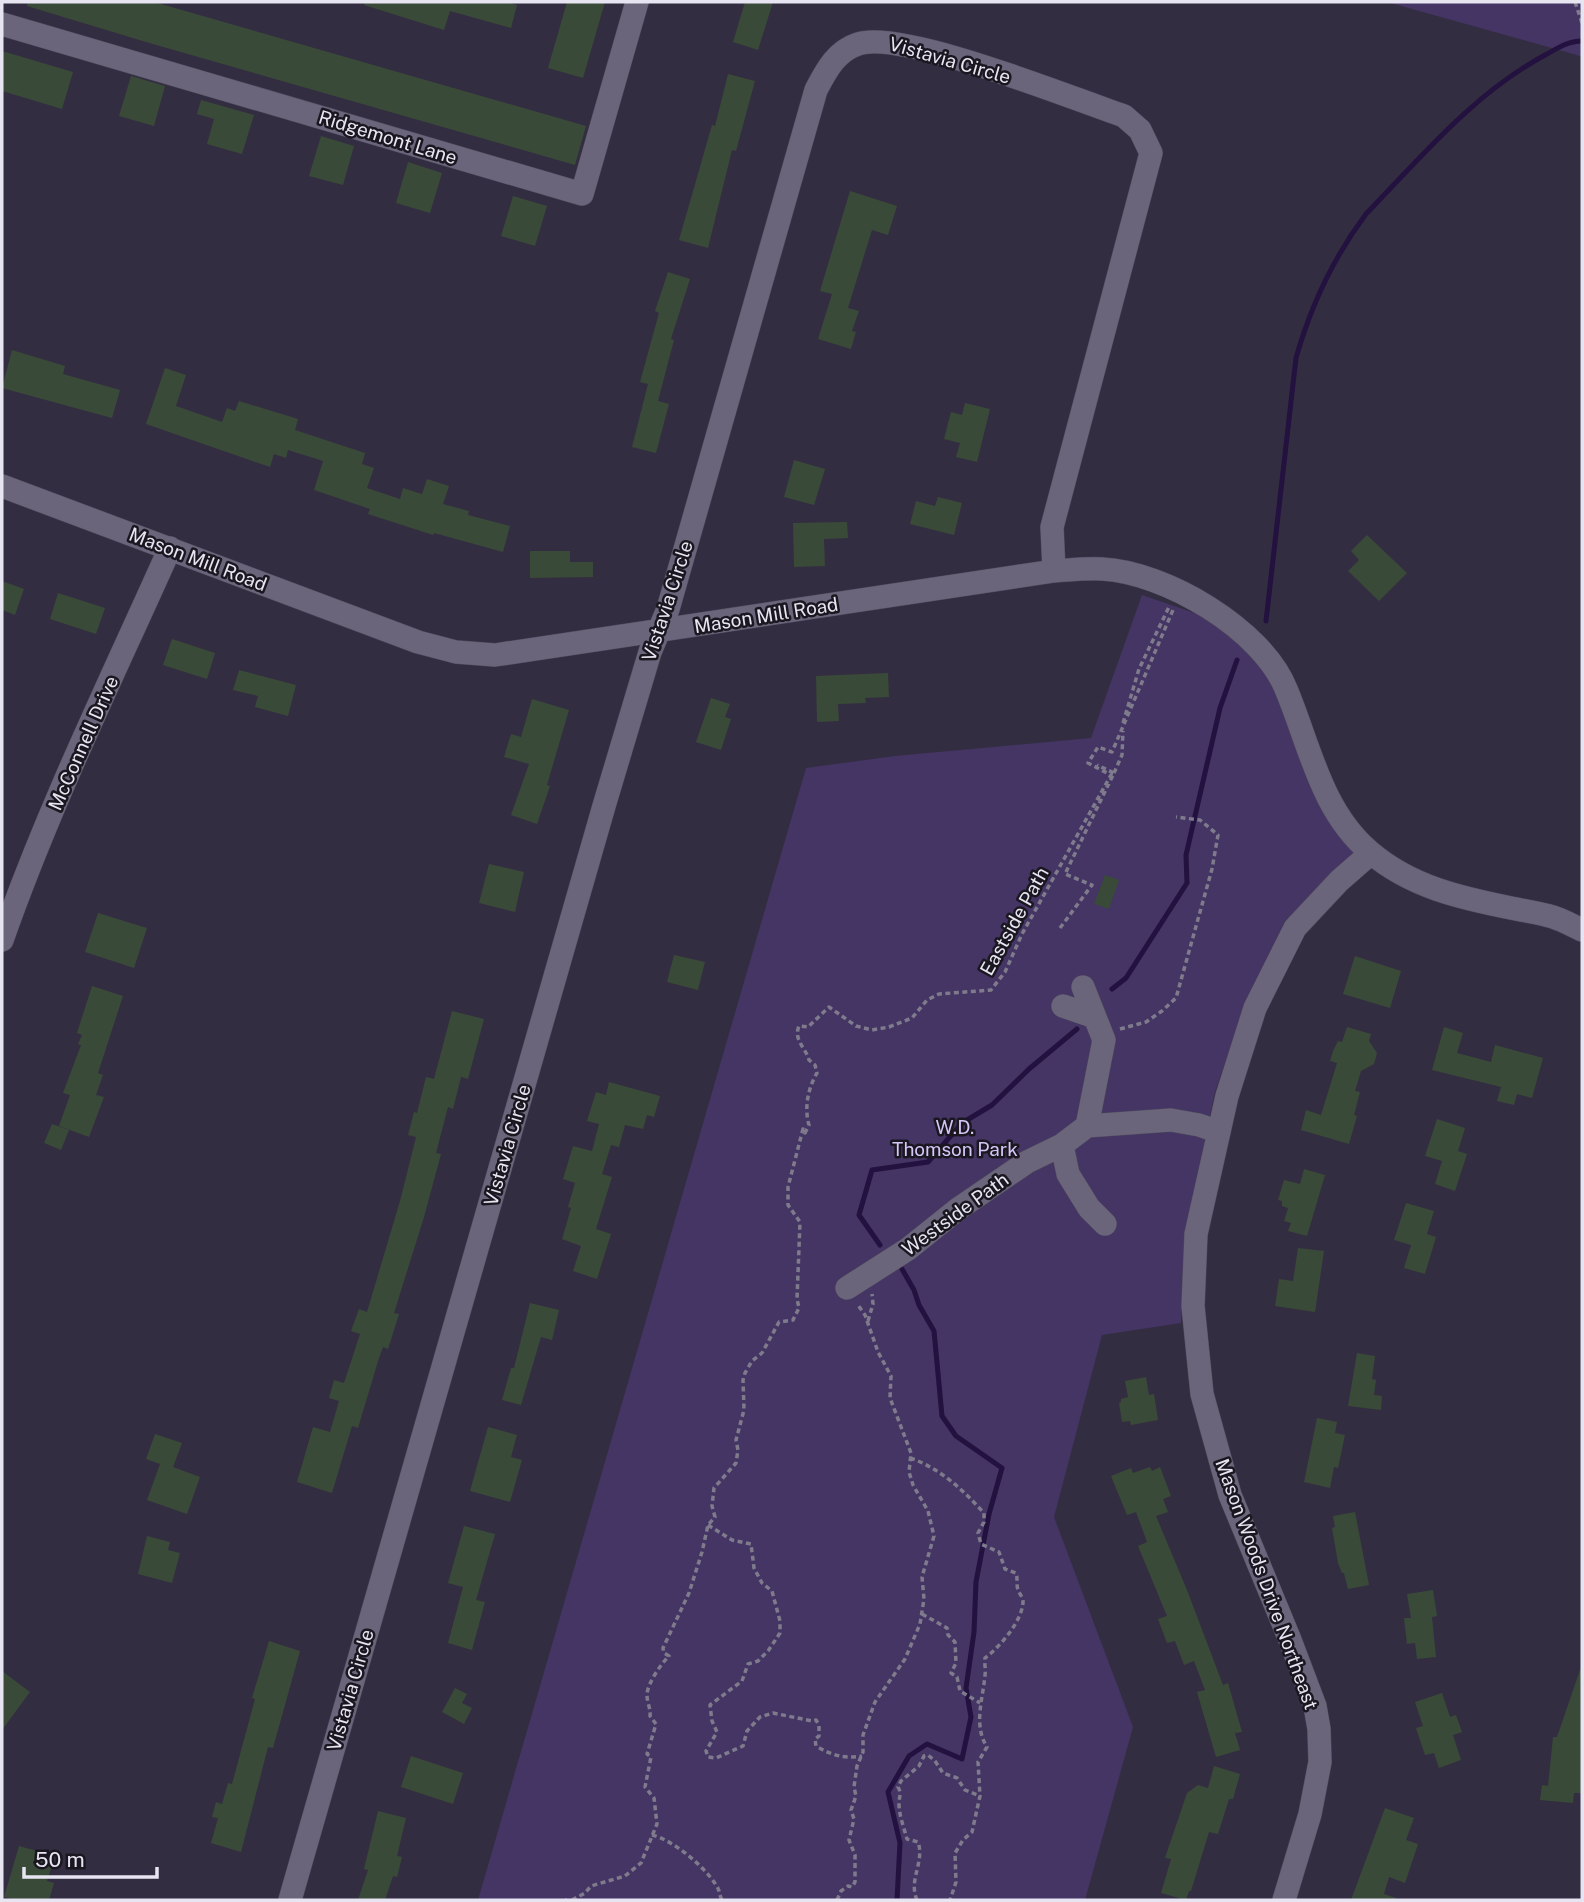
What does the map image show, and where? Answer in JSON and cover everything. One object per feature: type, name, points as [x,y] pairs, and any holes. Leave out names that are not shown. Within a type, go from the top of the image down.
[{"type":"street","name":"Ridgemont Lane","points":[[2,24],[582,194],[637,2]]},
{"type":"street","name":"Vistavia Circle","points":[[290,1900],[615,770],[650,652],[668,609],[694,522],[816,90],[835,58],[857,44],[873,41],[906,45],[986,68],[1124,116],[1140,131],[1151,153],[1052,527],[1054,570]]},
{"type":"street","name":"Mason Mill Road","points":[[2,485],[418,642],[456,652],[495,655],[1054,570],[1104,569],[1156,581],[1216,611],[1252,640],[1272,664],[1285,686],[1329,802],[1347,829],[1371,853],[1399,873],[1435,890],[1553,917],[1582,930]]},
{"type":"street","name":"McConnell Drive","points":[[2,940],[52,810],[170,548]]},
{"type":"street","name":"Mason Woods Drive Northeast","points":[[1284,1900],[1310,1814],[1320,1762],[1319,1729],[1315,1706],[1290,1640],[1230,1495],[1202,1394],[1193,1306],[1196,1234],[1209,1128],[1227,1096],[1255,1008],[1295,928],[1339,881],[1371,853]]},
{"type":"street","points":[[1083,987],[1104,1040],[1087,1126],[1171,1119],[1209,1128]]},
{"type":"street","points":[[1063,1006],[1095,1017]]},
{"type":"street","name":"Westside Path","points":[[847,1288],[908,1250],[958,1209],[1027,1162],[1062,1145],[1087,1126]]},
{"type":"street","points":[[1062,1145],[1068,1174],[1089,1208],[1105,1224]]},
{"type":"path","points":[[1575,2],[1582,23]]},
{"type":"path","points":[[1099,887],[1065,874],[1122,755],[1123,718],[1139,669],[1172,607]]},
{"type":"path","name":"Eastside Path","points":[[568,1900],[585,1893],[591,1886],[625,1876],[641,1863],[657,1824],[654,1798],[645,1784],[651,1757],[647,1754],[647,1749],[656,1724],[650,1716],[647,1690],[669,1656],[664,1653],[663,1648],[689,1594],[708,1525],[715,1517],[712,1506],[714,1489],[736,1463],[736,1440],[744,1420],[745,1373],[752,1361],[762,1353],[779,1322],[793,1320],[799,1308],[797,1298],[800,1222],[788,1205],[788,1187],[803,1129],[805,1133],[809,1125],[806,1115],[810,1086],[817,1073],[816,1065],[809,1060],[807,1051],[800,1045],[796,1033],[799,1026],[808,1027],[829,1007],[856,1026],[872,1030],[889,1027],[912,1018],[927,1000],[939,994],[991,990],[1005,972],[1023,933],[1111,775],[1088,763],[1098,747],[1112,752],[1123,727]]},
{"type":"path","points":[[1092,763],[1114,773]]},
{"type":"path","points":[[1104,1040],[1122,1028],[1146,1022],[1176,998],[1212,869],[1218,835],[1200,820],[1176,817]]},
{"type":"path","points":[[1060,928],[1092,885]]},
{"type":"path","points":[[837,1900],[841,1891],[848,1886],[852,1888],[855,1882],[855,1855],[849,1840],[854,1819],[851,1810],[856,1796],[854,1787],[857,1766],[862,1756],[863,1735],[875,1702],[905,1660],[920,1624],[924,1599],[922,1577],[934,1536],[928,1511],[909,1472],[911,1453],[890,1398],[891,1376],[878,1352],[868,1323]]},
{"type":"path","points":[[910,1458],[928,1465],[949,1479],[984,1513],[984,1522],[978,1533],[981,1544],[1000,1554],[1005,1569],[1016,1573],[1023,1602],[1016,1624],[1003,1642],[985,1658],[986,1672],[980,1703],[979,1730],[987,1748],[978,1762],[981,1796],[972,1832],[955,1853],[956,1882],[950,1900]]},
{"type":"path","points":[[708,1525],[732,1540],[751,1544],[754,1568],[762,1583],[772,1591],[780,1621],[780,1633],[758,1661],[748,1664],[741,1681],[710,1705],[717,1732],[706,1752],[708,1757],[716,1758],[743,1746],[747,1731],[760,1717],[773,1713],[816,1720],[819,1736],[815,1739],[816,1746],[834,1756],[848,1759],[862,1756]]},
{"type":"path","points":[[922,1614],[947,1628],[948,1635],[955,1642],[956,1663],[951,1673],[957,1677],[960,1691],[980,1703]]},
{"type":"path","points":[[917,1900],[913,1891],[920,1850],[918,1842],[907,1839],[905,1832],[899,1802],[901,1796],[898,1787],[901,1781],[928,1755],[943,1773],[957,1778],[965,1790],[981,1796]]},
{"type":"path","points":[[652,1835],[674,1844],[701,1868],[715,1882],[722,1900]]},
{"type":"green space","points":[[1387,2],[1582,2],[1582,57],[1577,55]]},
{"type":"green space","name":"W.D. Thomson Park","points":[[1142,595],[1209,618],[1251,650],[1276,692],[1321,808],[1355,851],[1285,921],[1246,1002],[1215,1092],[1186,1228],[1181,1323],[1102,1335],[1054,1517],[1133,1727],[1085,1900],[478,1900],[806,768],[895,756],[1091,738]]},
{"type":"building","points":[[28,2],[154,2],[586,126],[575,165],[146,42],[27,6]]},
{"type":"building","points":[[365,2],[507,2],[517,5],[511,28],[450,11],[444,30],[364,5]]},
{"type":"building","points":[[567,2],[605,2],[583,78],[548,68]]},
{"type":"building","points":[[745,2],[773,2],[758,50],[733,42]]},
{"type":"building","points":[[2,51],[73,72],[62,109],[2,91]]},
{"type":"building","points":[[728,74],[755,81],[736,151],[732,150],[708,248],[679,240],[712,125],[715,126]]},
{"type":"building","points":[[131,76],[165,86],[154,126],[119,116]]},
{"type":"building","points":[[201,100],[254,115],[242,154],[207,144],[214,119],[197,114]]},
{"type":"building","points":[[321,136],[354,146],[343,185],[309,176]]},
{"type":"building","points":[[408,162],[442,173],[430,213],[396,203]]},
{"type":"building","points":[[850,191],[897,206],[888,235],[872,230],[848,308],[859,311],[852,331],[856,332],[851,349],[818,339],[832,294],[820,291]]},
{"type":"building","points":[[513,196],[547,206],[535,246],[501,236]]},
{"type":"building","points":[[668,272],[690,279],[671,339],[674,340],[658,401],[669,404],[656,453],[632,447],[648,384],[640,382],[659,313],[655,311]]},
{"type":"building","points":[[12,350],[65,366],[63,374],[120,390],[112,418],[2,388]]},
{"type":"building","points":[[165,368],[186,375],[176,406],[222,422],[227,408],[235,411],[239,401],[298,419],[295,430],[365,453],[362,464],[374,468],[367,488],[400,499],[403,488],[422,494],[427,479],[449,486],[443,504],[469,511],[468,515],[510,526],[503,552],[434,533],[433,535],[368,514],[370,509],[314,490],[323,461],[288,450],[286,458],[274,454],[270,467],[146,424]]},
{"type":"building","points":[[965,403],[990,409],[977,462],[956,457],[960,443],[944,439],[951,412],[962,415]]},
{"type":"building","points":[[794,460],[825,469],[814,505],[784,497]]},
{"type":"building","points":[[938,497],[962,503],[954,535],[910,524],[916,501],[935,506]]},
{"type":"building","points":[[847,522],[848,538],[824,539],[825,566],[794,567],[793,523]]},
{"type":"building","points":[[1367,535],[1407,573],[1379,601],[1348,571],[1359,560],[1351,551]]},
{"type":"building","points":[[530,551],[570,551],[570,562],[593,562],[593,577],[530,578]]},
{"type":"building","points":[[2,581],[24,589],[15,615],[2,610]]},
{"type":"building","points":[[58,593],[105,608],[96,634],[50,619]]},
{"type":"building","points":[[172,639],[215,653],[207,679],[163,665]]},
{"type":"building","points":[[239,670],[296,685],[288,716],[255,707],[258,696],[233,690]]},
{"type":"building","points":[[888,673],[889,697],[865,698],[866,703],[838,704],[839,721],[817,722],[816,676]]},
{"type":"building","points":[[711,698],[730,704],[725,717],[731,719],[721,750],[696,742]]},
{"type":"building","points":[[532,699],[569,710],[547,785],[550,786],[537,824],[511,815],[529,764],[504,757],[511,734],[521,737]]},
{"type":"building","points":[[489,864],[524,872],[515,912],[479,903]]},
{"type":"building","points":[[1105,875],[1119,880],[1109,909],[1094,904]]},
{"type":"building","points":[[98,913],[147,928],[134,968],[85,952]]},
{"type":"building","points":[[674,955],[705,962],[698,990],[667,982]]},
{"type":"building","points":[[1355,956],[1401,971],[1390,1008],[1343,994]]},
{"type":"building","points":[[92,986],[123,996],[98,1073],[103,1075],[96,1095],[104,1097],[89,1137],[59,1126],[70,1095],[63,1093],[81,1045],[78,1044],[82,1035],[77,1033]]},
{"type":"building","points":[[452,1011],[484,1019],[468,1079],[461,1077],[453,1109],[448,1107],[436,1153],[441,1154],[394,1313],[399,1314],[388,1349],[383,1347],[358,1428],[352,1426],[332,1493],[297,1482],[313,1427],[330,1432],[339,1401],[329,1398],[334,1380],[344,1383],[360,1334],[351,1331],[359,1309],[367,1312],[416,1137],[408,1135],[414,1112],[417,1113],[426,1077],[434,1079]]},
{"type":"building","points":[[1347,1027],[1371,1034],[1369,1041],[1377,1053],[1374,1064],[1361,1071],[1355,1091],[1360,1092],[1354,1115],[1357,1116],[1349,1144],[1301,1130],[1306,1110],[1321,1115],[1337,1063],[1330,1061],[1338,1041],[1342,1042]]},
{"type":"building","points":[[1444,1027],[1463,1033],[1457,1053],[1491,1062],[1495,1045],[1543,1058],[1532,1098],[1517,1094],[1514,1105],[1497,1101],[1501,1087],[1432,1070]]},
{"type":"building","points":[[609,1082],[660,1096],[654,1117],[647,1115],[643,1129],[625,1125],[619,1147],[611,1145],[602,1174],[612,1177],[596,1229],[611,1234],[597,1279],[573,1271],[581,1246],[562,1239],[575,1183],[563,1179],[573,1146],[592,1151],[599,1124],[587,1121],[596,1092],[606,1095]]},
{"type":"building","points":[[1437,1119],[1465,1128],[1458,1151],[1467,1154],[1455,1191],[1435,1184],[1442,1161],[1425,1156]]},
{"type":"building","points":[[52,1124],[69,1130],[61,1150],[44,1143]]},
{"type":"building","points":[[1304,1169],[1325,1175],[1307,1236],[1288,1231],[1291,1223],[1284,1221],[1288,1208],[1282,1206],[1282,1201],[1278,1200],[1284,1180],[1300,1184]]},
{"type":"building","points":[[1406,1203],[1434,1211],[1427,1234],[1436,1237],[1425,1274],[1404,1268],[1411,1245],[1394,1240]]},
{"type":"building","points":[[1298,1248],[1324,1251],[1315,1312],[1275,1306],[1279,1279],[1293,1281]]},
{"type":"building","points":[[530,1303],[559,1310],[552,1340],[541,1337],[521,1405],[502,1400],[511,1368],[514,1368]]},
{"type":"building","points":[[1357,1353],[1375,1356],[1372,1379],[1376,1380],[1374,1395],[1382,1396],[1381,1410],[1348,1406]]},
{"type":"building","points":[[1146,1377],[1149,1395],[1154,1394],[1158,1420],[1131,1425],[1130,1421],[1122,1422],[1119,1403],[1121,1399],[1128,1397],[1125,1381]]},
{"type":"building","points":[[1317,1418],[1337,1422],[1335,1433],[1345,1435],[1338,1468],[1334,1467],[1330,1488],[1304,1482]]},
{"type":"building","points":[[488,1427],[517,1435],[511,1457],[522,1460],[510,1502],[470,1491]]},
{"type":"building","points":[[155,1434],[182,1443],[173,1467],[200,1477],[187,1514],[147,1500],[160,1464],[146,1459]]},
{"type":"building","points":[[1150,1467],[1152,1471],[1160,1467],[1171,1496],[1163,1499],[1168,1512],[1156,1516],[1223,1685],[1228,1683],[1242,1732],[1235,1733],[1240,1750],[1216,1757],[1197,1692],[1205,1690],[1194,1661],[1184,1665],[1175,1641],[1167,1643],[1158,1619],[1167,1616],[1138,1546],[1147,1542],[1136,1512],[1127,1515],[1111,1476],[1131,1468],[1133,1473]]},
{"type":"building","points":[[1355,1512],[1369,1585],[1348,1589],[1338,1563],[1332,1528],[1335,1527],[1333,1516]]},
{"type":"building","points":[[464,1526],[495,1534],[476,1600],[485,1602],[472,1650],[448,1643],[463,1587],[448,1583]]},
{"type":"building","points":[[147,1536],[170,1542],[168,1550],[180,1553],[172,1583],[138,1574]]},
{"type":"building","points":[[1433,1590],[1437,1616],[1432,1617],[1436,1657],[1417,1659],[1415,1643],[1407,1644],[1404,1618],[1411,1618],[1407,1594]]},
{"type":"building","points":[[269,1641],[300,1651],[273,1748],[268,1747],[241,1852],[211,1843],[218,1818],[212,1817],[216,1802],[222,1804],[228,1783],[232,1784],[255,1699],[252,1698]]},
{"type":"building","points":[[1580,1670],[1582,1793],[1574,1793],[1573,1803],[1540,1800],[1542,1785],[1548,1786],[1553,1737],[1557,1737]]},
{"type":"building","points":[[2,1671],[30,1692],[2,1730]]},
{"type":"building","points":[[455,1688],[467,1694],[462,1703],[472,1708],[464,1724],[442,1712]]},
{"type":"building","points":[[1442,1693],[1450,1717],[1456,1715],[1462,1732],[1453,1735],[1461,1760],[1439,1768],[1434,1753],[1425,1755],[1416,1728],[1423,1726],[1415,1702]]},
{"type":"building","points":[[411,1756],[463,1773],[453,1804],[401,1787]]},
{"type":"building","points":[[1214,1766],[1240,1774],[1233,1799],[1229,1799],[1218,1834],[1209,1832],[1186,1900],[1161,1893],[1171,1859],[1165,1858],[1187,1793],[1198,1785],[1208,1788]]},
{"type":"building","points":[[1385,1808],[1414,1818],[1406,1840],[1418,1844],[1405,1883],[1389,1877],[1384,1894],[1396,1898],[1395,1900],[1351,1900]]},
{"type":"building","points":[[378,1811],[406,1818],[397,1856],[402,1857],[397,1877],[393,1876],[385,1900],[358,1900],[368,1870],[364,1869]]},
{"type":"building","points":[[19,1846],[55,1856],[47,1881],[54,1883],[49,1900],[8,1900],[9,1898],[4,1897]]},
{"type":"waterway","points":[[1266,621],[1296,358],[1316,301],[1333,265],[1366,214],[1473,106],[1521,69],[1560,47],[1582,41]]},
{"type":"waterway","points":[[1112,989],[1126,978],[1187,883],[1186,855],[1220,708],[1237,660]]},
{"type":"waterway","points":[[880,1245],[859,1215],[872,1170],[928,1162],[962,1123],[992,1105],[1029,1069],[1077,1029]]},
{"type":"waterway","points":[[897,1900],[900,1843],[888,1792],[909,1756],[927,1744],[962,1759],[971,1717],[966,1688],[974,1632],[976,1582],[989,1514],[1002,1468],[956,1436],[942,1416],[934,1331],[902,1269]]}]
